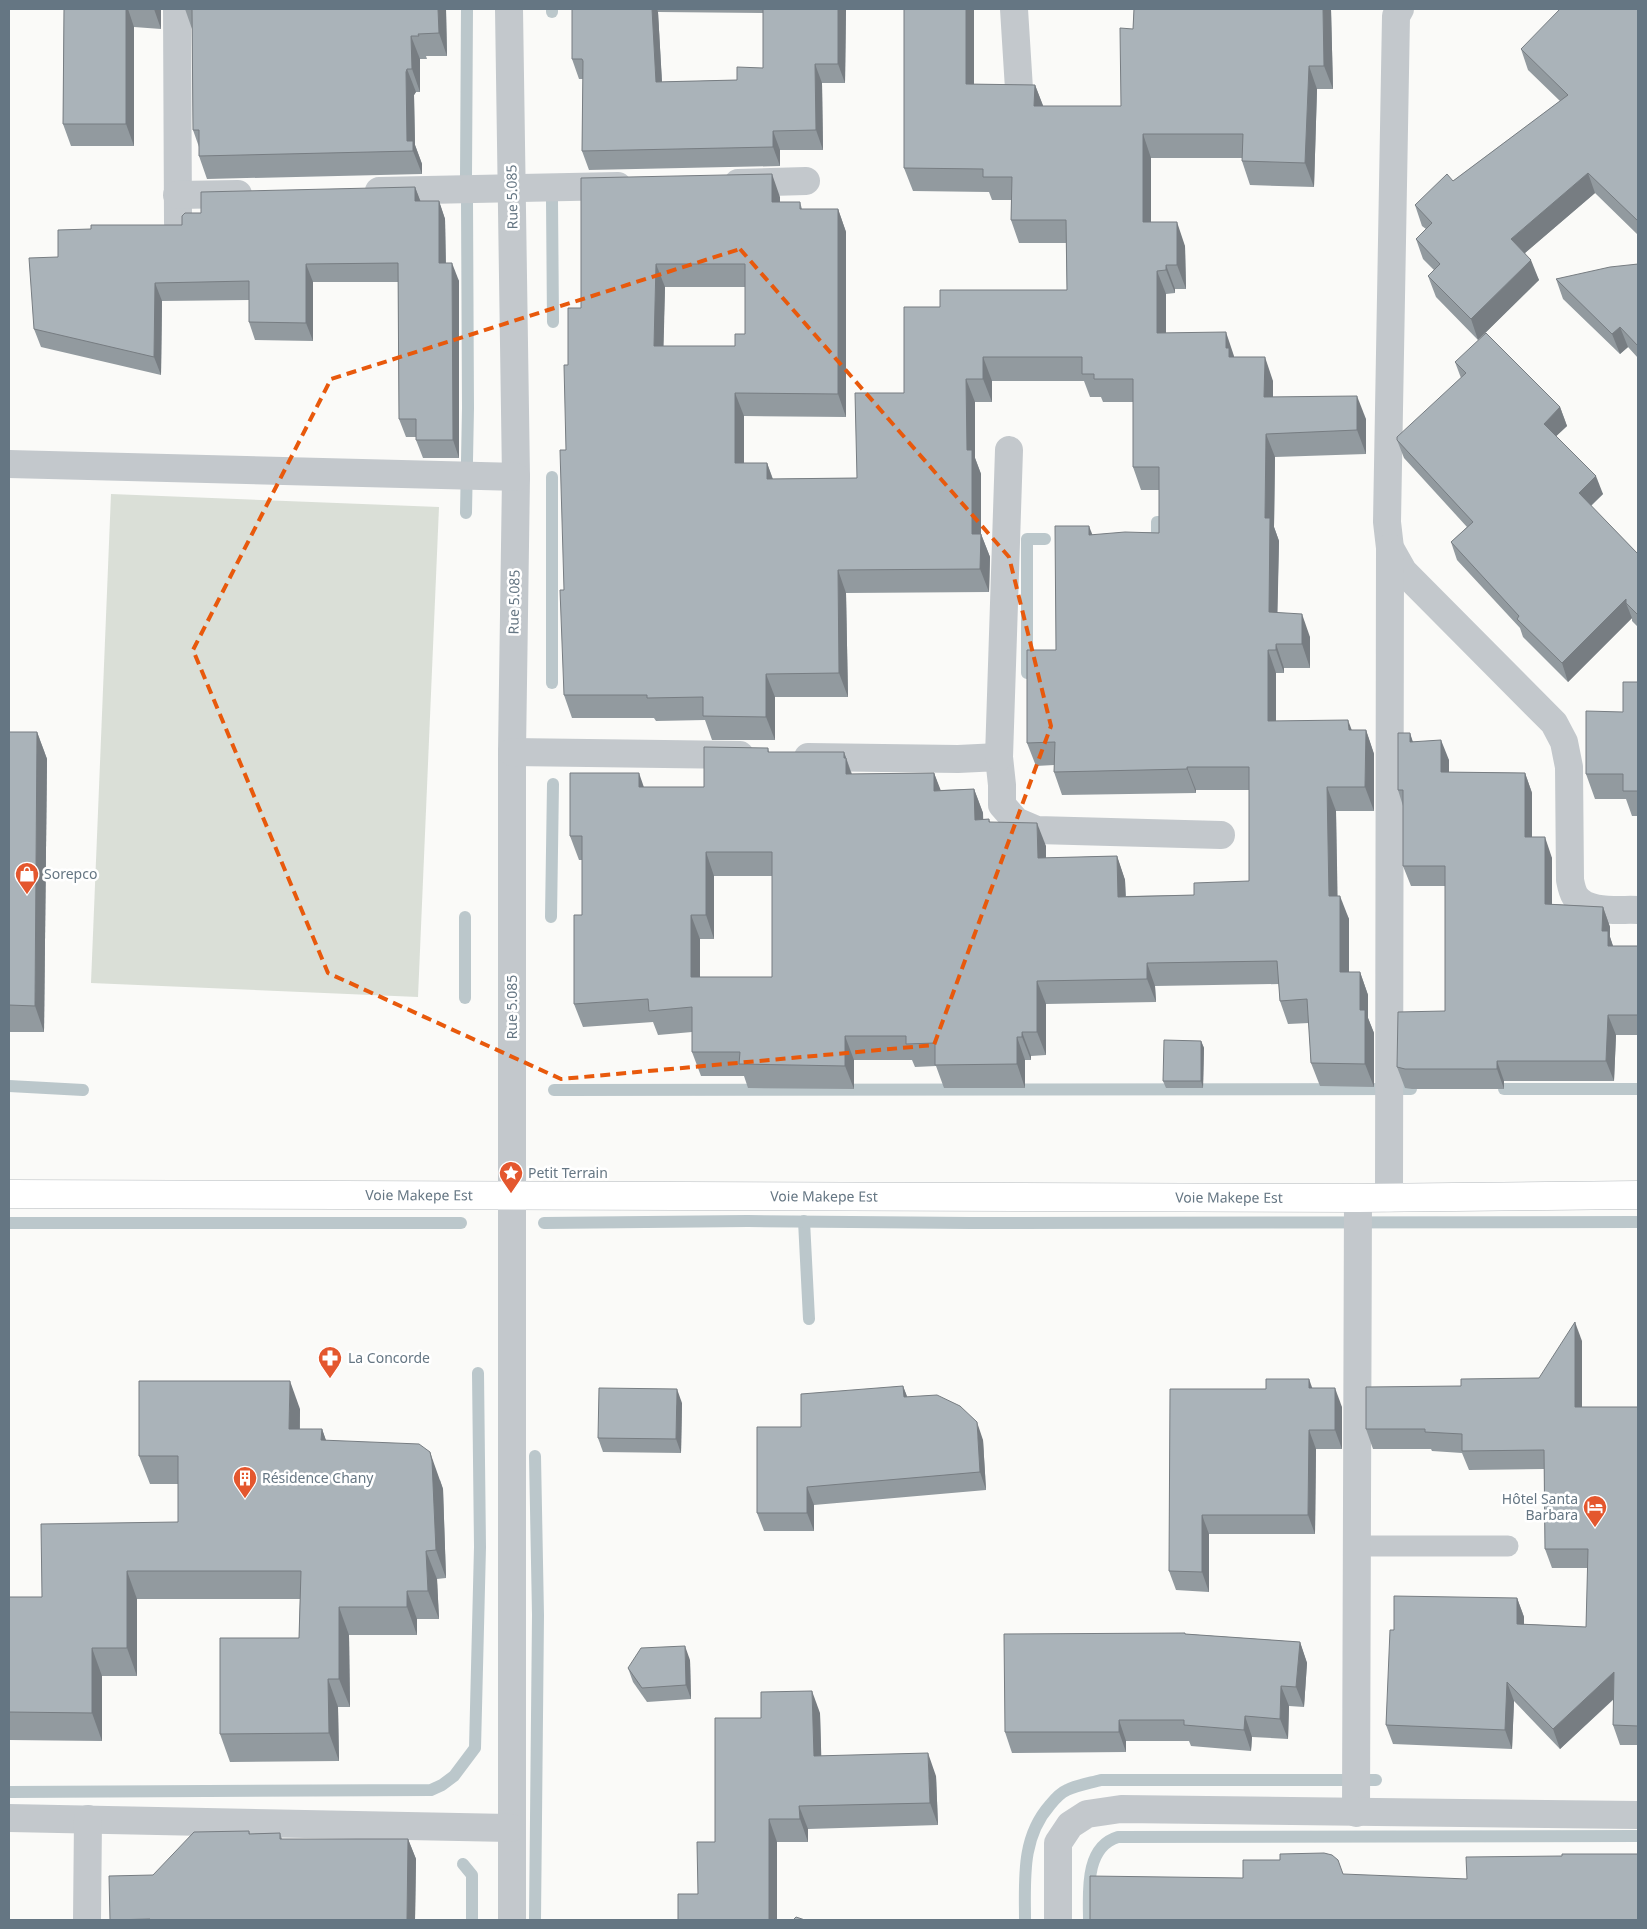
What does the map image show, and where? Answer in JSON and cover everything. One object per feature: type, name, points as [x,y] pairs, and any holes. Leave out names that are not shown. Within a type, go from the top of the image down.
[{"type":"main road","name":"Voie Makepe Est","points":[[9,1194],[1358,1198],[1638,1195]]},
{"type":"street","points":[[177,9],[178,223]]},
{"type":"street","name":"Rue 5.085","points":[[509,9],[516,476],[512,752],[512,1920]]},
{"type":"street","points":[[1014,9],[1019,89]]},
{"type":"street","points":[[1389,1198],[1390,548],[1386,522],[1396,16],[1400,9]]},
{"type":"street","points":[[718,184],[806,181]]},
{"type":"street","points":[[354,192],[639,186]]},
{"type":"street","points":[[177,195],[266,193]]},
{"type":"street","points":[[1009,450],[999,757],[1002,805],[1016,821],[1037,830],[1221,835]]},
{"type":"street","points":[[9,464],[516,476]]},
{"type":"street","points":[[1390,548],[1403,571],[1554,723],[1564,742],[1569,767],[1570,880],[1574,895],[1583,904],[1602,909],[1638,910]]},
{"type":"street","points":[[512,752],[958,759],[999,757]]},
{"type":"street","points":[[1356,1813],[1358,1198]]},
{"type":"street","points":[[1058,1920],[1058,1843],[1070,1825],[1087,1814],[1121,1809],[1638,1815]]},
{"type":"street","points":[[9,1818],[511,1828]]},
{"type":"street","points":[[87,1920],[88,1819]]},
{"type":"lane","points":[[1357,1546],[1508,1546]]},
{"type":"highlighted area","points":[[740,249],[1009,557],[1051,726],[934,1045],[561,1079],[328,973],[193,650],[331,379]]},
{"type":"shaded area","points":[[111,494],[439,507],[418,997],[91,983]]},
{"type":"building","points":[[64,9],[126,9],[126,124],[63,124]]},
{"type":"building","points":[[192,9],[438,9],[439,33],[411,36],[412,69],[407,69],[406,72],[407,141],[413,141],[413,151],[199,156],[199,130],[193,130]]},
{"type":"building","points":[[572,9],[652,9],[656,82],[737,80],[737,67],[763,68],[763,9],[838,9],[838,64],[815,64],[816,130],[773,131],[773,147],[582,151],[583,61],[582,59],[572,59]]},
{"type":"building","points":[[904,9],[966,9],[966,84],[1035,85],[1034,106],[1121,106],[1120,28],[1133,29],[1134,9],[1323,9],[1324,66],[1309,66],[1305,163],[1242,161],[1243,134],[1143,134],[1143,222],[1177,222],[1177,265],[1166,265],[1166,270],[1157,271],[1157,333],[1226,332],[1226,348],[1229,348],[1229,357],[1265,357],[1264,397],[1357,396],[1357,430],[1266,434],[1265,518],[1270,518],[1269,612],[1302,614],[1302,644],[1276,644],[1276,650],[1268,650],[1268,721],[1348,720],[1349,730],[1366,730],[1365,787],[1327,787],[1329,896],[1340,896],[1340,972],[1360,972],[1360,1010],[1365,1010],[1365,1064],[1311,1063],[1307,999],[1280,1001],[1277,961],[1147,963],[1147,979],[1037,981],[1037,1032],[1022,1032],[1022,1037],[1017,1037],[1017,1064],[935,1065],[935,1043],[906,1044],[906,1036],[845,1036],[845,1066],[739,1064],[740,1052],[692,1052],[692,1007],[649,1011],[648,999],[574,1004],[574,915],[582,915],[582,836],[570,836],[570,773],[639,773],[639,787],[704,787],[704,747],[768,748],[768,752],[844,752],[846,774],[934,773],[934,791],[974,789],[975,820],[989,819],[989,822],[1037,823],[1038,858],[1117,856],[1118,897],[1194,895],[1194,883],[1249,881],[1249,767],[1187,767],[1187,769],[1054,772],[1055,742],[1027,743],[1027,650],[1056,650],[1055,526],[1089,526],[1089,535],[1125,532],[1159,533],[1159,467],[1133,467],[1133,379],[1094,379],[1094,374],[1082,374],[1082,357],[983,357],[983,379],[966,379],[967,450],[972,450],[972,534],[981,534],[980,569],[838,570],[839,673],[766,674],[766,717],[703,716],[703,697],[647,698],[647,695],[564,695],[560,590],[564,590],[560,450],[566,450],[564,365],[568,365],[568,308],[581,308],[581,178],[772,174],[772,202],[800,202],[800,209],[838,209],[838,394],[735,393],[735,463],[767,463],[767,479],[857,478],[855,393],[904,393],[904,307],[940,307],[940,290],[1067,290],[1066,220],[1011,220],[1012,177],[983,177],[983,169],[904,168]],"holes":[[[656,264],[745,264],[745,334],[735,334],[735,346],[654,346]],[[706,852],[772,852],[772,977],[691,977],[691,915],[706,915]]]},
{"type":"building","points":[[1560,9],[1638,9],[1638,221],[1588,173],[1511,239],[1531,260],[1471,319],[1428,276],[1440,264],[1416,239],[1432,223],[1415,205],[1447,174],[1453,181],[1568,95],[1521,49]]},
{"type":"building","points":[[415,187],[415,201],[439,201],[439,263],[452,263],[453,440],[416,440],[416,419],[399,419],[398,263],[306,264],[306,323],[249,322],[249,281],[155,283],[154,357],[34,329],[29,258],[58,257],[58,230],[91,229],[91,225],[182,225],[182,216],[185,213],[201,213],[201,192]]},
{"type":"building","points":[[1638,264],[1638,346],[1620,327],[1612,334],[1556,279],[1610,267]]},
{"type":"building","points":[[1486,333],[1560,407],[1544,424],[1596,476],[1579,493],[1638,554],[1638,615],[1626,603],[1626,599],[1562,663],[1517,619],[1519,616],[1451,542],[1473,522],[1397,440],[1397,437],[1466,373],[1455,362]]},
{"type":"building","points":[[1623,682],[1638,682],[1638,791],[1623,791],[1623,774],[1586,774],[1586,711],[1623,712]]},
{"type":"building","name":"Sorepco","points":[[9,732],[37,732],[35,1006],[9,1005]]},
{"type":"building","points":[[1398,733],[1410,733],[1410,742],[1441,740],[1441,772],[1525,773],[1525,837],[1545,837],[1545,904],[1603,907],[1602,931],[1608,931],[1608,946],[1638,946],[1638,1015],[1608,1015],[1606,1061],[1497,1061],[1497,1069],[1405,1069],[1397,1067],[1398,1012],[1445,1011],[1445,866],[1403,866],[1403,790],[1398,790]]},
{"type":"building","points":[[1164,1040],[1201,1041],[1201,1081],[1163,1081]]},
{"type":"building","points":[[1575,1322],[1575,1407],[1638,1407],[1638,1726],[1613,1725],[1614,1672],[1553,1729],[1507,1682],[1505,1730],[1386,1725],[1390,1630],[1394,1630],[1394,1596],[1517,1598],[1517,1624],[1586,1627],[1588,1549],[1545,1549],[1544,1450],[1462,1451],[1462,1434],[1425,1432],[1425,1429],[1366,1429],[1366,1387],[1461,1386],[1461,1379],[1539,1378]]},
{"type":"building","points":[[1266,1379],[1309,1379],[1309,1388],[1335,1388],[1335,1430],[1309,1430],[1308,1515],[1202,1515],[1202,1572],[1169,1571],[1170,1389],[1266,1389]]},
{"type":"building","points":[[139,1381],[290,1381],[289,1429],[322,1429],[321,1440],[419,1444],[430,1452],[436,1550],[426,1551],[428,1591],[407,1591],[407,1607],[339,1607],[339,1679],[328,1679],[329,1733],[220,1734],[220,1638],[299,1638],[301,1571],[127,1571],[127,1648],[92,1648],[92,1713],[9,1712],[9,1597],[42,1597],[41,1524],[178,1522],[178,1456],[139,1456]]},
{"type":"building","points":[[903,1386],[904,1397],[937,1395],[960,1406],[977,1422],[980,1472],[807,1487],[807,1513],[757,1513],[757,1427],[801,1427],[801,1394]]},
{"type":"building","points":[[599,1388],[677,1389],[676,1439],[598,1438]]},
{"type":"building","points":[[1185,1633],[1300,1642],[1296,1687],[1281,1686],[1280,1719],[1245,1716],[1244,1730],[1184,1725],[1184,1720],[1119,1720],[1119,1732],[1005,1732],[1004,1634]]},
{"type":"building","points":[[685,1646],[686,1685],[642,1688],[628,1668],[641,1648]]},
{"type":"building","points":[[812,1691],[814,1756],[928,1753],[930,1803],[799,1806],[800,1819],[769,1819],[769,1920],[678,1920],[678,1894],[698,1894],[697,1842],[715,1842],[715,1718],[761,1718],[761,1692]]},
{"type":"building","points":[[249,1831],[249,1834],[280,1833],[280,1839],[408,1839],[407,1920],[110,1920],[109,1876],[153,1875],[194,1832]]},
{"type":"building","points":[[1324,1853],[1332,1855],[1338,1860],[1343,1874],[1467,1879],[1466,1857],[1638,1854],[1638,1920],[1090,1920],[1090,1876],[1243,1878],[1243,1860],[1280,1860],[1280,1854]]},
{"type":"building","points":[[796,1917],[805,1920],[793,1920]]},
{"type":"waterway","points":[[466,176],[467,9]]},
{"type":"waterway","points":[[552,200],[553,322]]},
{"type":"waterway","points":[[466,513],[468,408],[467,202]]},
{"type":"waterway","points":[[552,477],[552,683]]},
{"type":"waterway","points":[[1147,538],[1157,538],[1157,522],[1176,522]]},
{"type":"waterway","points":[[1027,673],[1027,539],[1045,539]]},
{"type":"waterway","points":[[551,917],[553,784]]},
{"type":"waterway","points":[[465,917],[465,998]]},
{"type":"waterway","points":[[9,1086],[83,1090]]},
{"type":"waterway","points":[[554,1090],[1411,1089]]},
{"type":"waterway","points":[[1504,1089],[1638,1089]]},
{"type":"waterway","points":[[544,1223],[748,1221],[970,1223],[1638,1222]]},
{"type":"waterway","points":[[804,1221],[809,1319]]},
{"type":"waterway","points":[[9,1223],[461,1223]]},
{"type":"waterway","points":[[9,1792],[431,1790],[454,1776],[475,1748],[480,1547],[478,1373]]},
{"type":"waterway","points":[[535,1456],[538,1615],[535,1920]]},
{"type":"waterway","points":[[1025,1920],[1025,1874],[1029,1845],[1041,1818],[1053,1801],[1071,1788],[1101,1780],[1376,1780]]},
{"type":"waterway","points":[[1089,1920],[1089,1885],[1094,1861],[1099,1851],[1107,1842],[1118,1837],[1638,1836]]},
{"type":"waterway","points":[[463,1864],[472,1875],[472,1920]]},
{"type":"place","name":"Sorepco","points":[[27,895]]},
{"type":"place","name":"Petit Terrain","points":[[511,1194]]},
{"type":"place","name":"La Concorde","points":[[330,1379]]},
{"type":"place","name":"Résidence Chany","points":[[245,1499]]},
{"type":"place","name":"Hôtel Santa Barbara","points":[[1595,1528]]}]
